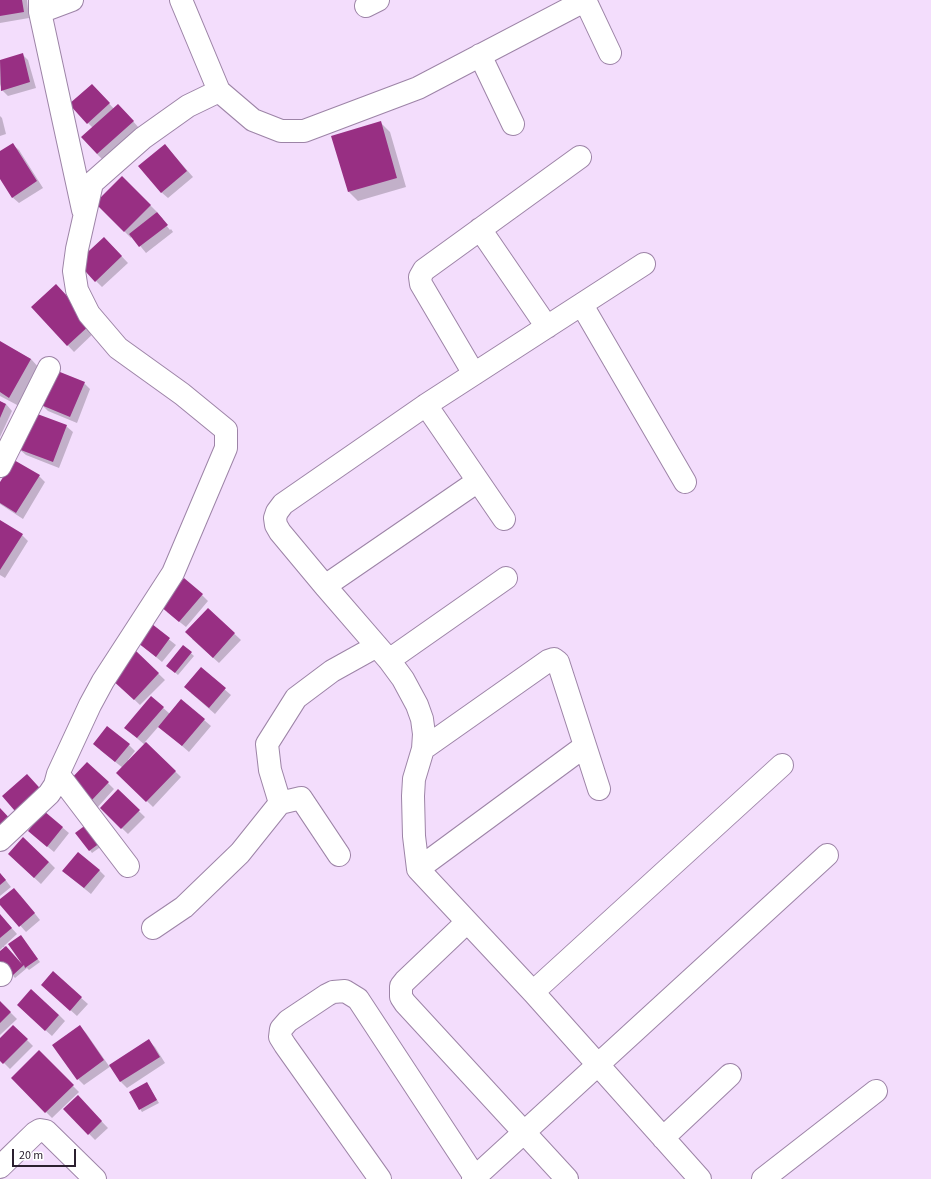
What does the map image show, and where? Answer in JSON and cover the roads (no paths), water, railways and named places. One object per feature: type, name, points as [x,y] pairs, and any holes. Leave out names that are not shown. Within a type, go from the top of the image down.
[{"type":"street","points":[[72,0],[40,6],[84,215]]},
{"type":"street","points":[[181,0],[219,91],[253,120],[282,130],[304,131],[418,88],[586,0],[610,53]]},
{"type":"street","points":[[480,55],[513,124]]},
{"type":"street","points":[[0,840],[49,794],[55,785],[58,774],[90,704],[103,681],[173,573],[226,448],[226,430],[182,394],[118,348],[89,314],[77,290],[74,271],[84,215],[92,184],[143,138],[188,106],[219,91]]},
{"type":"street","points":[[474,374],[421,284],[420,277],[424,270],[580,157]]},
{"type":"street","points":[[480,229],[547,327]]},
{"type":"street","points":[[644,264],[426,405],[283,504],[277,512],[275,518],[276,525],[280,532],[383,653],[403,679],[417,705],[422,719],[424,734],[423,749],[414,779],[413,796],[414,836],[418,869],[533,992],[597,1066],[700,1179]]},
{"type":"street","points":[[582,305],[685,482]]},
{"type":"street","points":[[0,466],[5,443],[49,368]]},
{"type":"street","points":[[426,405],[504,519]]},
{"type":"street","points":[[325,586],[478,481]]},
{"type":"street","points":[[280,803],[270,770],[268,744],[296,698],[332,671],[383,653],[506,578]]},
{"type":"street","points":[[423,749],[548,661],[554,659],[558,662],[599,789]]},
{"type":"street","points":[[418,869],[585,746]]},
{"type":"street","points":[[533,992],[782,765]]},
{"type":"street","points":[[58,774],[128,866]]},
{"type":"street","points":[[153,928],[184,907],[240,853],[280,803],[301,798],[339,855]]},
{"type":"street","points":[[380,1179],[280,1037],[281,1029],[288,1021],[333,992],[345,991],[358,999],[474,1178],[827,855]]},
{"type":"street","points":[[467,922],[405,980],[401,986],[401,997],[567,1179]]},
{"type":"street","points":[[662,1138],[730,1075]]},
{"type":"street","points":[[763,1179],[876,1091]]},
{"type":"street","points":[[0,1167],[40,1130],[46,1131],[95,1179]]}]
